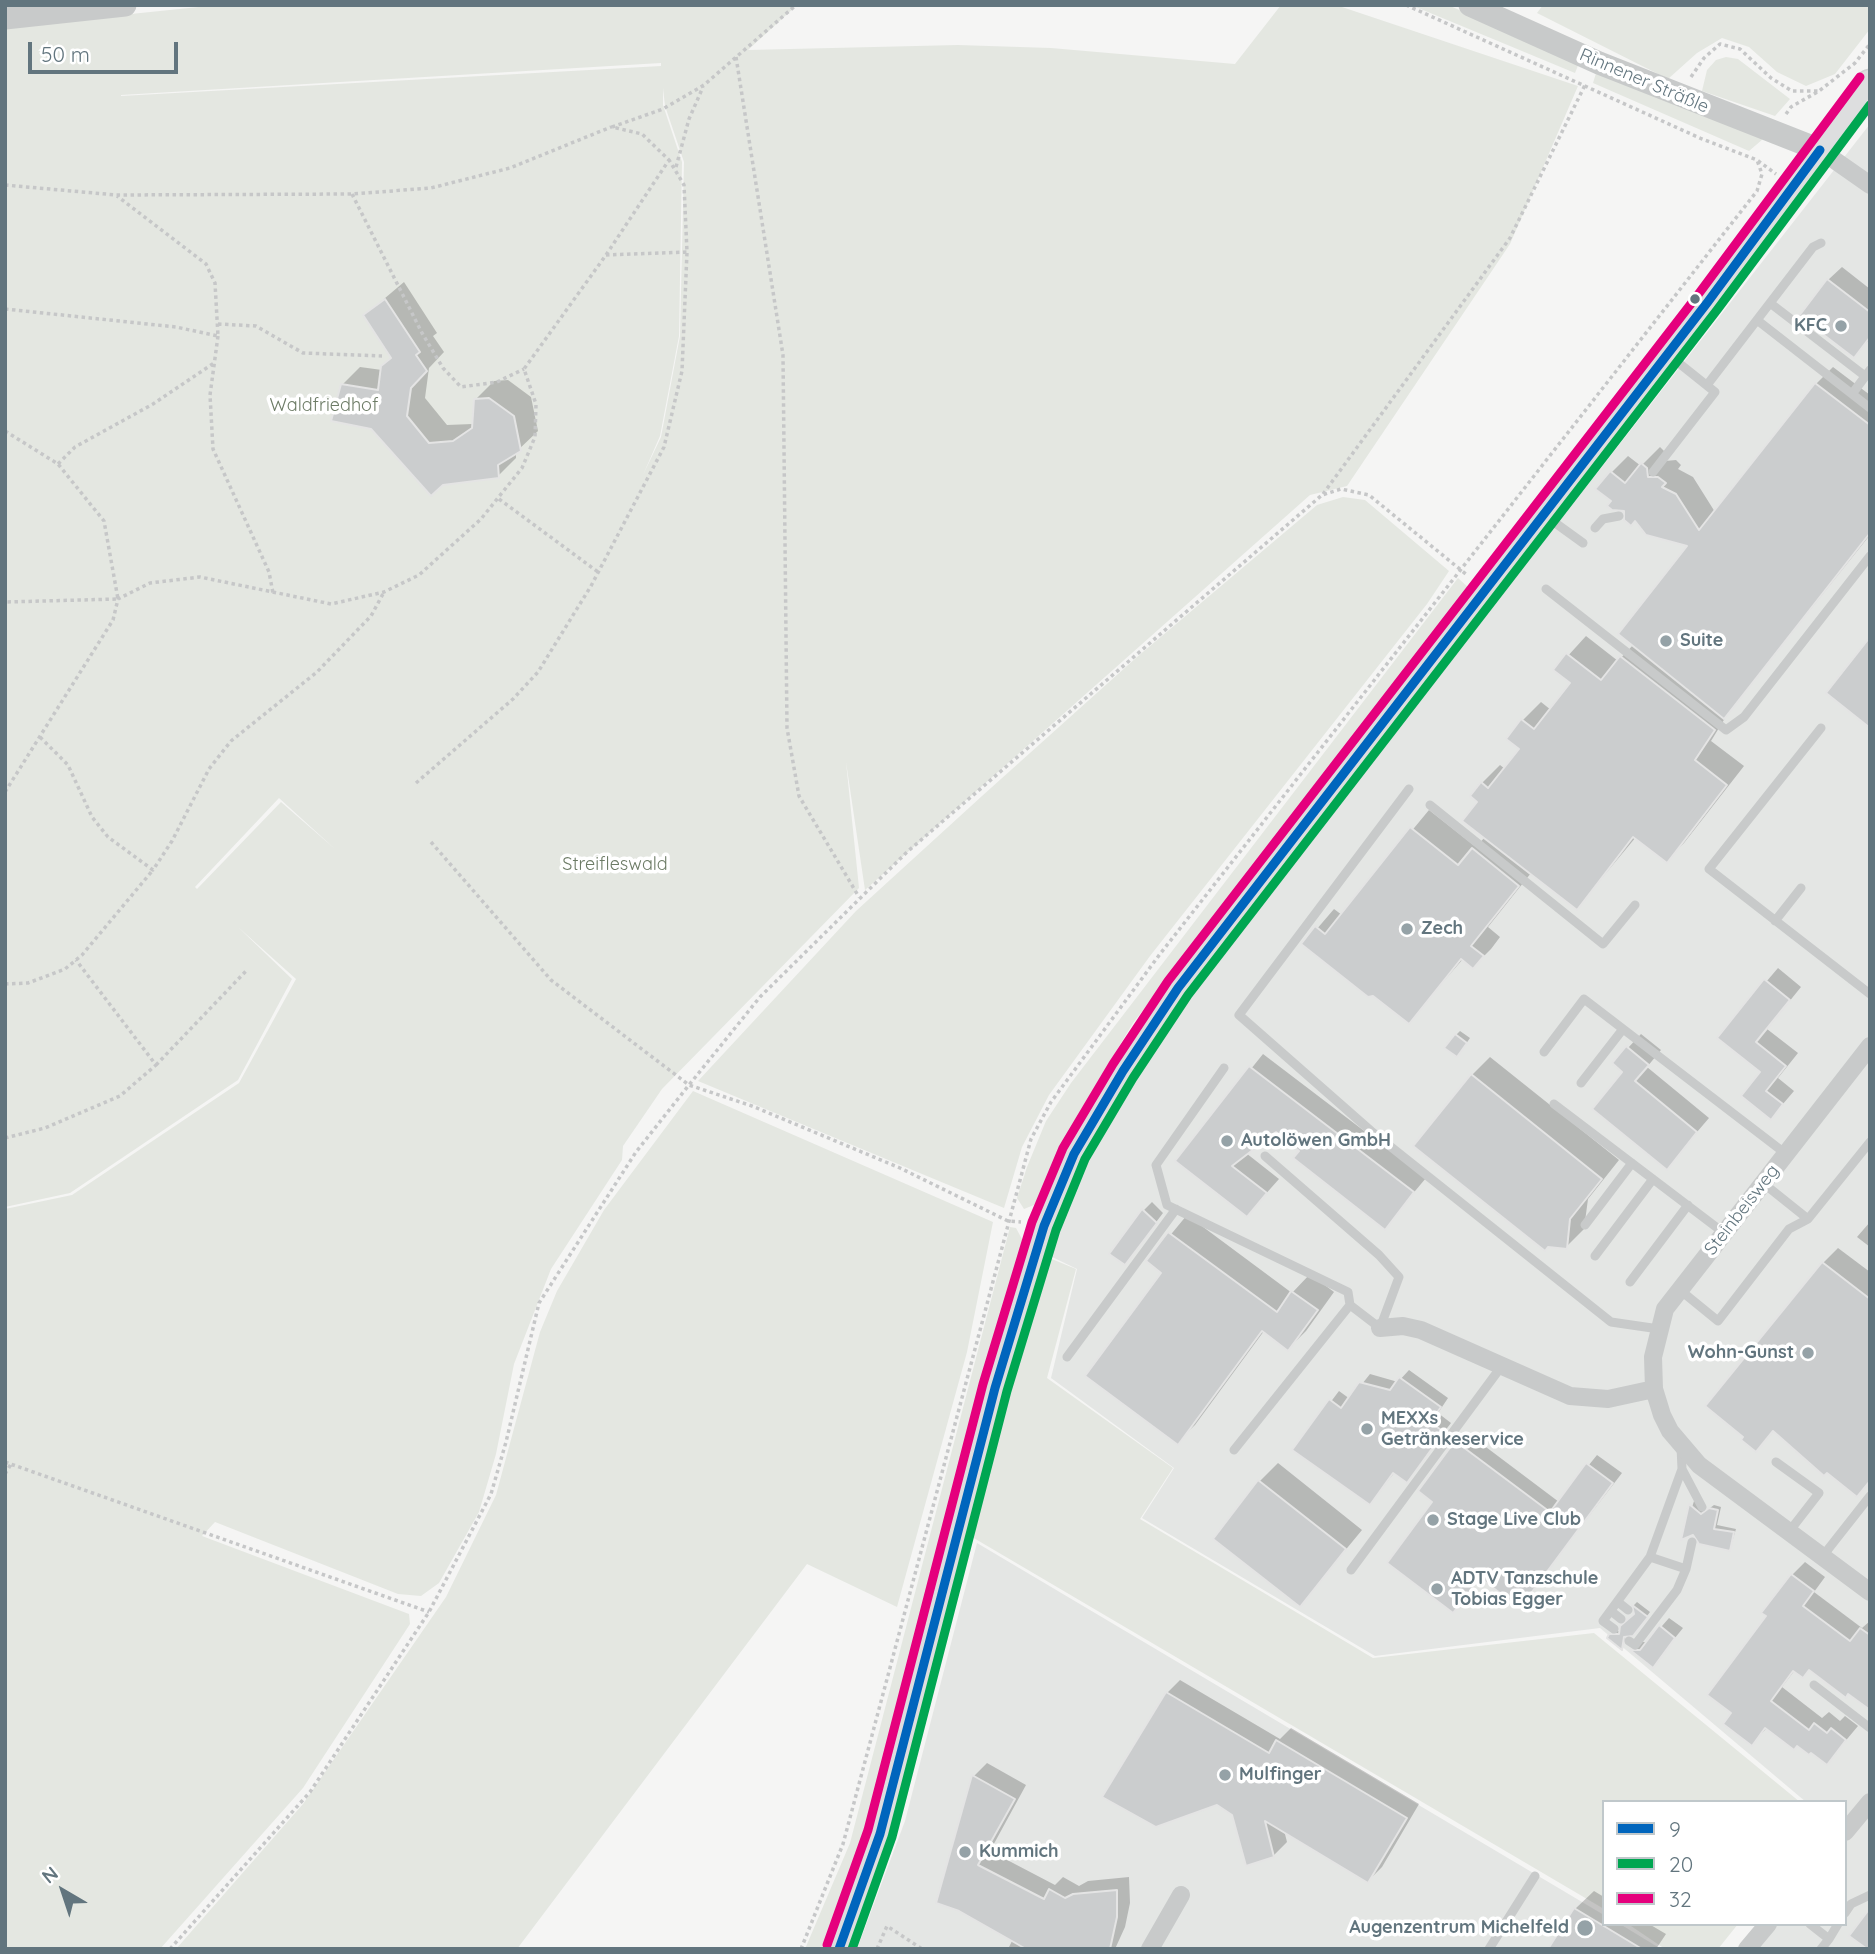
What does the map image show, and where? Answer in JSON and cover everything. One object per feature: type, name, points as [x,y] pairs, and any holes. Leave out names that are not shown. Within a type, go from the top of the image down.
[{"type":"main road","points":[[839,1949],[880,1834],[995,1388],[1044,1226],[1074,1154],[1123,1071],[1178,988],[1870,84]]},
{"type":"street","points":[[5,18],[125,5]]},
{"type":"street","name":"Rinnener Sträßle","points":[[1470,5],[1680,96],[1820,149]]},
{"type":"street","points":[[1820,149],[1870,184]]},
{"type":"street","name":"Steinbeisweg","points":[[1869,1050],[1665,1310],[1653,1357],[1654,1389],[1662,1415],[1681,1445],[1699,1465],[1870,1592]]},
{"type":"street","points":[[1380,1328],[1404,1326],[1420,1330],[1570,1396],[1608,1399],[1654,1389]]},
{"type":"street","points":[[1847,1830],[1870,1802]]},
{"type":"street","points":[[1150,1949],[1181,1895]]},
{"type":"street","points":[[1747,1949],[1766,1926]]},
{"type":"lane","points":[[1707,385],[1813,247],[1821,243]]},
{"type":"lane","points":[[1770,303],[1867,373],[1852,394]]},
{"type":"lane","points":[[1757,320],[1870,408]]},
{"type":"lane","points":[[1653,472],[1715,392],[1666,352]]},
{"type":"lane","points":[[1543,514],[1583,543]]},
{"type":"lane","points":[[1595,528],[1603,519],[1619,516]]},
{"type":"lane","points":[[1546,589],[1726,730],[1744,717],[1870,556]]},
{"type":"lane","points":[[1821,727],[1709,869],[1870,994]]},
{"type":"lane","points":[[1409,789],[1239,1015],[1371,1131],[1611,1322],[1660,1329]]},
{"type":"lane","points":[[1430,805],[1603,944],[1635,905]]},
{"type":"lane","points":[[1775,921],[1801,888]]},
{"type":"lane","points":[[1544,1052],[1584,999],[1786,1154]]},
{"type":"lane","points":[[1581,1083],[1623,1029]]},
{"type":"lane","points":[[1224,1068],[1156,1165],[1167,1205],[1348,1292],[1350,1305],[1380,1328],[1399,1277],[1379,1255],[1265,1156]]},
{"type":"lane","points":[[1554,1104],[1724,1233]]},
{"type":"lane","points":[[1680,1290],[1718,1321],[1789,1229],[1808,1219],[1870,1142]]},
{"type":"lane","points":[[1585,1225],[1632,1163]]},
{"type":"lane","points":[[1595,1256],[1653,1179]]},
{"type":"lane","points":[[1763,1183],[1808,1219]]},
{"type":"lane","points":[[1630,1282],[1688,1205]]},
{"type":"lane","points":[[1067,1357],[1176,1209]]},
{"type":"lane","points":[[1234,1450],[1350,1305]]},
{"type":"lane","points":[[1351,1570],[1501,1367]]},
{"type":"lane","points":[[1614,1629],[1604,1621],[1650,1557],[1682,1469],[1681,1445]]},
{"type":"lane","points":[[1776,1462],[1819,1493],[1788,1533]]},
{"type":"lane","points":[[1682,1469],[1702,1507]]},
{"type":"lane","points":[[1822,1557],[1870,1496]]},
{"type":"lane","points":[[1629,1641],[1635,1645],[1646,1624],[1677,1590],[1686,1569],[1692,1542]]},
{"type":"lane","points":[[1650,1557],[1686,1569]]},
{"type":"lane","points":[[1618,1602],[1628,1611]]},
{"type":"lane","points":[[1611,1612],[1621,1619]]},
{"type":"lane","points":[[1814,1685],[1870,1728]]},
{"type":"lane","points":[[1489,1949],[1535,1876]]},
{"type":"lane","points":[[1847,1910],[1851,1904],[1870,1895]]},
{"type":"lane","points":[[1813,1926],[1829,1939]]},
{"type":"lane","points":[[1821,1949],[1837,1926]]},
{"type":"path","points":[[5,185],[116,195],[352,194],[431,188],[510,168],[663,108],[704,85],[796,5]]},
{"type":"path","points":[[801,1949],[843,1844],[1008,1221],[1031,1139],[1051,1102],[1160,954],[1757,191],[1762,174],[1757,160],[1702,139],[1406,5]]},
{"type":"path","points":[[1680,96],[1703,58],[1720,44],[1740,49],[1771,78],[1792,91],[1819,91]]},
{"type":"path","points":[[1757,160],[1791,107],[1819,91],[1855,63],[1870,44]]},
{"type":"path","points":[[736,57],[783,355],[787,728],[799,796],[859,897]]},
{"type":"path","points":[[676,167],[688,119],[704,85]]},
{"type":"path","points":[[170,1949],[310,1792],[429,1612],[491,1494],[539,1303],[636,1152],[760,997],[859,897],[1322,495],[1510,238],[1585,85]]},
{"type":"path","points":[[416,783],[513,699],[538,673],[598,572],[664,447],[682,371],[687,252],[684,185],[676,167],[642,134],[612,127]]},
{"type":"path","points":[[352,194],[422,333],[443,368],[461,387],[498,382],[524,369],[606,255],[669,160]]},
{"type":"path","points":[[116,195],[206,264],[215,283],[218,336],[210,395],[213,449],[269,572],[273,593]]},
{"type":"path","points":[[606,255],[687,252]]},
{"type":"path","points":[[5,309],[176,327],[218,336]]},
{"type":"path","points":[[218,324],[256,326],[303,353],[382,356]]},
{"type":"path","points":[[58,464],[75,447],[153,404],[214,362]]},
{"type":"path","points":[[5,602],[118,599],[150,583],[200,577],[331,604],[384,593],[419,575],[499,499],[522,468],[535,437],[536,404],[524,369]]},
{"type":"path","points":[[5,431],[58,464],[104,521],[118,599],[113,620],[5,792]]},
{"type":"path","points":[[1322,495],[1341,489],[1369,495],[1460,569]]},
{"type":"path","points":[[499,499],[598,572]]},
{"type":"path","points":[[5,984],[28,983],[65,969],[76,960],[153,870],[172,841],[209,769],[231,741],[317,672],[371,616],[384,593]]},
{"type":"path","points":[[39,737],[68,765],[92,817],[108,837],[153,870]]},
{"type":"path","points":[[431,842],[551,980],[690,1085],[752,1106],[875,1158],[1008,1221]]},
{"type":"path","points":[[76,960],[156,1066]]},
{"type":"path","points":[[5,1138],[45,1128],[120,1096],[156,1066],[246,971]]},
{"type":"path","points":[[5,1462],[429,1612]]},
{"type":"path","points":[[5,1474],[11,1464]]},
{"type":"path","points":[[877,1949],[887,1926],[922,1949]]},
{"type":"shaded area","points":[[1870,124],[1870,1949],[1753,1949],[1771,1926],[1847,1926],[1847,1800],[1804,1800],[1600,1628],[1375,1656],[1142,1518],[1174,1468],[1051,1378],[1077,1269],[1048,1255],[1067,1202],[1093,1147],[1167,1023]]},
{"type":"shaded area","points":[[977,1543],[1602,1914],[1602,1926],[1623,1926],[1661,1949],[857,1949],[905,1821]]},
{"type":"green space","points":[[218,5],[797,5],[748,50],[958,45],[1051,48],[1235,64],[1281,5],[1336,5],[1578,86],[1510,244],[1347,486],[1310,495],[865,890],[846,762],[859,888],[662,1089],[623,1146],[622,1160],[551,1269],[514,1364],[496,1454],[479,1512],[439,1583],[421,1596],[398,1594],[215,1522],[202,1536],[409,1614],[410,1624],[303,1788],[160,1949],[5,1949],[5,1209],[72,1195],[239,1083],[296,979],[238,927],[292,979],[238,1080],[70,1193],[5,1207],[5,27]],"holes":[[[661,63],[661,66],[121,96],[121,95]],[[663,88],[665,106],[684,162],[680,336],[661,437],[643,475],[660,436],[679,336],[682,162],[663,105]],[[279,798],[335,849],[281,802],[197,889],[195,887]]]},
{"type":"green space","points":[[1411,5],[1448,5],[1579,63],[1575,73]]},
{"type":"green space","points":[[1543,5],[1870,5],[1870,29],[1835,74],[1806,86],[1777,72],[1749,47],[1722,38],[1697,53],[1668,79],[1537,13]]},
{"type":"green space","points":[[1726,57],[1738,59],[1790,99],[1775,116],[1702,91],[1707,70],[1716,60]]},
{"type":"green space","points":[[1597,70],[1763,139],[1749,151],[1593,83]]},
{"type":"green space","points":[[1343,497],[1365,500],[1449,571],[1427,604],[1150,956],[1049,1095],[1022,1147],[1004,1208],[698,1081],[856,911],[982,796],[1137,657],[1317,505]]},
{"type":"green space","points":[[1458,578],[1470,589],[1133,1023],[1077,1116],[1041,1194],[1034,1205],[1024,1209],[1017,1198],[1027,1167],[1046,1121],[1071,1083]]},
{"type":"green space","points":[[693,1091],[993,1222],[967,1352],[897,1607],[807,1564],[517,1949],[176,1949],[303,1804],[446,1597],[496,1495],[540,1332],[557,1291],[604,1210]]},
{"type":"green space","points":[[1010,1227],[1016,1228],[1023,1241],[861,1857],[821,1949],[805,1949],[850,1843]]},
{"type":"green space","points":[[1047,1257],[1076,1269],[1047,1378],[1173,1468],[1140,1519],[1373,1658],[1594,1633],[1798,1800],[1602,1800],[1602,1908],[972,1537]]},
{"type":"green space","points":[[1631,1926],[1736,1926],[1718,1949],[1665,1949]]},
{"type":"building","name":"KFC","points":[[1827,279],[1870,312],[1870,337],[1854,358],[1799,316]]},
{"type":"building","points":[[385,299],[420,352],[416,355],[427,371],[411,388],[407,416],[429,443],[453,441],[472,428],[474,399],[489,398],[514,416],[521,451],[498,465],[499,478],[443,485],[431,496],[371,429],[331,421],[341,384],[378,390],[381,366],[391,358],[363,315]]},
{"type":"building","points":[[1815,383],[1870,425],[1870,533],[1724,719],[1618,634],[1687,546],[1646,535],[1635,521],[1631,526],[1624,520],[1624,511],[1612,510],[1607,506],[1611,501],[1595,489],[1610,471],[1625,483],[1641,463],[1647,468],[1648,477],[1658,477],[1666,483],[1662,487],[1676,494],[1699,530]]},
{"type":"building","points":[[1870,637],[1870,728],[1826,693]]},
{"type":"building","points":[[1566,653],[1601,680],[1620,656],[1715,730],[1695,760],[1727,785],[1667,863],[1633,837],[1577,910],[1462,821],[1477,802],[1470,796],[1481,782],[1488,788],[1519,749],[1506,739],[1521,719],[1534,729],[1570,683],[1553,670]]},
{"type":"building","name":"Zech","points":[[1410,827],[1458,865],[1472,848],[1519,886],[1471,946],[1484,956],[1473,969],[1461,959],[1409,1024],[1373,996],[1368,997],[1301,944],[1315,926],[1325,934]]},
{"type":"building","points":[[1764,979],[1790,1000],[1756,1042],[1786,1066],[1766,1091],[1783,1104],[1771,1120],[1741,1096],[1760,1072],[1717,1038]]},
{"type":"building","points":[[1455,1034],[1467,1043],[1457,1057],[1444,1048]]},
{"type":"building","points":[[1626,1046],[1649,1065],[1635,1081],[1697,1132],[1667,1170],[1592,1109],[1622,1072],[1612,1063]]},
{"type":"building","name":"Autolöwen GmbH","points":[[1249,1066],[1414,1192],[1385,1230],[1293,1158],[1299,1151],[1276,1132],[1232,1166],[1267,1193],[1247,1217],[1175,1161]]},
{"type":"building","points":[[1471,1074],[1602,1179],[1570,1219],[1567,1249],[1548,1247],[1545,1251],[1413,1146]]},
{"type":"building","points":[[1142,1209],[1157,1223],[1125,1265],[1109,1254]]},
{"type":"building","points":[[1168,1232],[1277,1312],[1291,1291],[1318,1310],[1288,1351],[1262,1331],[1178,1445],[1085,1376],[1161,1273],[1146,1261]]},
{"type":"building","name":"Wohn-Gunst","points":[[1822,1262],[1870,1299],[1870,1481],[1857,1497],[1827,1473],[1824,1476],[1773,1431],[1756,1452],[1741,1440],[1743,1437],[1705,1406]]},
{"type":"building","name":"MEXXs Getränkeservice","points":[[1399,1377],[1441,1407],[1430,1422],[1444,1432],[1407,1483],[1393,1473],[1370,1505],[1292,1450],[1329,1399],[1341,1408],[1359,1382],[1390,1390]]},
{"type":"building","points":[[1455,1441],[1550,1512],[1586,1463],[1613,1483],[1520,1608],[1480,1578],[1453,1613],[1387,1563],[1432,1502],[1418,1491]]},
{"type":"building","points":[[1258,1480],[1346,1549],[1300,1607],[1213,1539]]},
{"type":"building","points":[[1689,1504],[1701,1514],[1709,1508],[1718,1510],[1714,1529],[1734,1532],[1730,1551],[1699,1544],[1693,1535],[1681,1540]]},
{"type":"building","points":[[1791,1574],[1814,1591],[1803,1606],[1850,1641],[1860,1628],[1870,1635],[1870,1710],[1848,1694],[1846,1698],[1809,1670],[1803,1678],[1793,1671],[1771,1701],[1809,1730],[1814,1723],[1827,1733],[1831,1728],[1846,1740],[1827,1765],[1797,1746],[1794,1750],[1765,1728],[1752,1746],[1723,1724],[1731,1713],[1707,1695],[1766,1616],[1761,1613]]},
{"type":"building","points":[[1632,1605],[1648,1617],[1633,1636],[1624,1637],[1622,1650],[1607,1638],[1609,1634],[1619,1634],[1620,1626],[1634,1614]]},
{"type":"building","points":[[1659,1625],[1675,1638],[1653,1668],[1630,1650],[1640,1650]]},
{"type":"building","name":"Mulfinger","points":[[1166,1692],[1269,1753],[1276,1740],[1407,1818],[1368,1883],[1265,1821],[1274,1857],[1246,1866],[1232,1815],[1217,1805],[1156,1827],[1102,1797]]},
{"type":"building","name":"Kummich","points":[[972,1775],[1015,1799],[978,1865],[1044,1899],[1049,1889],[1065,1898],[1073,1894],[1117,1890],[1117,1917],[1110,1949],[1026,1949],[959,1911],[936,1903]]},
{"type":"building","name":"Augenzentrum Michelfeld","points":[[1574,1908],[1642,1949],[1548,1949]]},
{"type":"building","points":[[1870,1908],[1870,1949],[1867,1949],[1849,1936]]},
{"type":"transit line","name":"32","points":[[827,1945],[868,1830],[983,1384],[1032,1222],[1063,1148],[1113,1064],[1168,981],[1697,296],[1860,77]]},
{"type":"transit line","name":"20","points":[[852,1949],[892,1837],[1007,1391],[1056,1230],[1085,1159],[1133,1078],[1188,995],[1717,310],[1870,105]]},
{"type":"transit line","name":"9","points":[[839,1949],[880,1834],[995,1388],[1044,1226],[1074,1154],[1123,1071],[1178,988],[1707,303],[1820,150]]},
{"type":"place","name":"KFC","points":[[1841,326]]},
{"type":"place","name":"Suite","points":[[1666,641]]},
{"type":"place","name":"Zech","points":[[1407,929]]},
{"type":"place","name":"Autolöwen GmbH","points":[[1227,1141]]},
{"type":"place","name":"Wohn-Gunst","points":[[1808,1353]]},
{"type":"place","name":"MEXXs Getränkeservice","points":[[1367,1429]]},
{"type":"place","name":"Stage Live Club","points":[[1433,1520]]},
{"type":"place","name":"ADTV Tanzschule Tobias Egger","points":[[1437,1589]]},
{"type":"place","name":"Mulfinger","points":[[1225,1775]]},
{"type":"place","name":"Kummich","points":[[965,1852]]},
{"type":"place","name":"Augenzentrum Michelfeld","points":[[1585,1928]]},
{"type":"park label","name":"Waldfriedhof","points":[[324,406]]},
{"type":"park label","name":"Streifleswald","points":[[615,865]]}]
